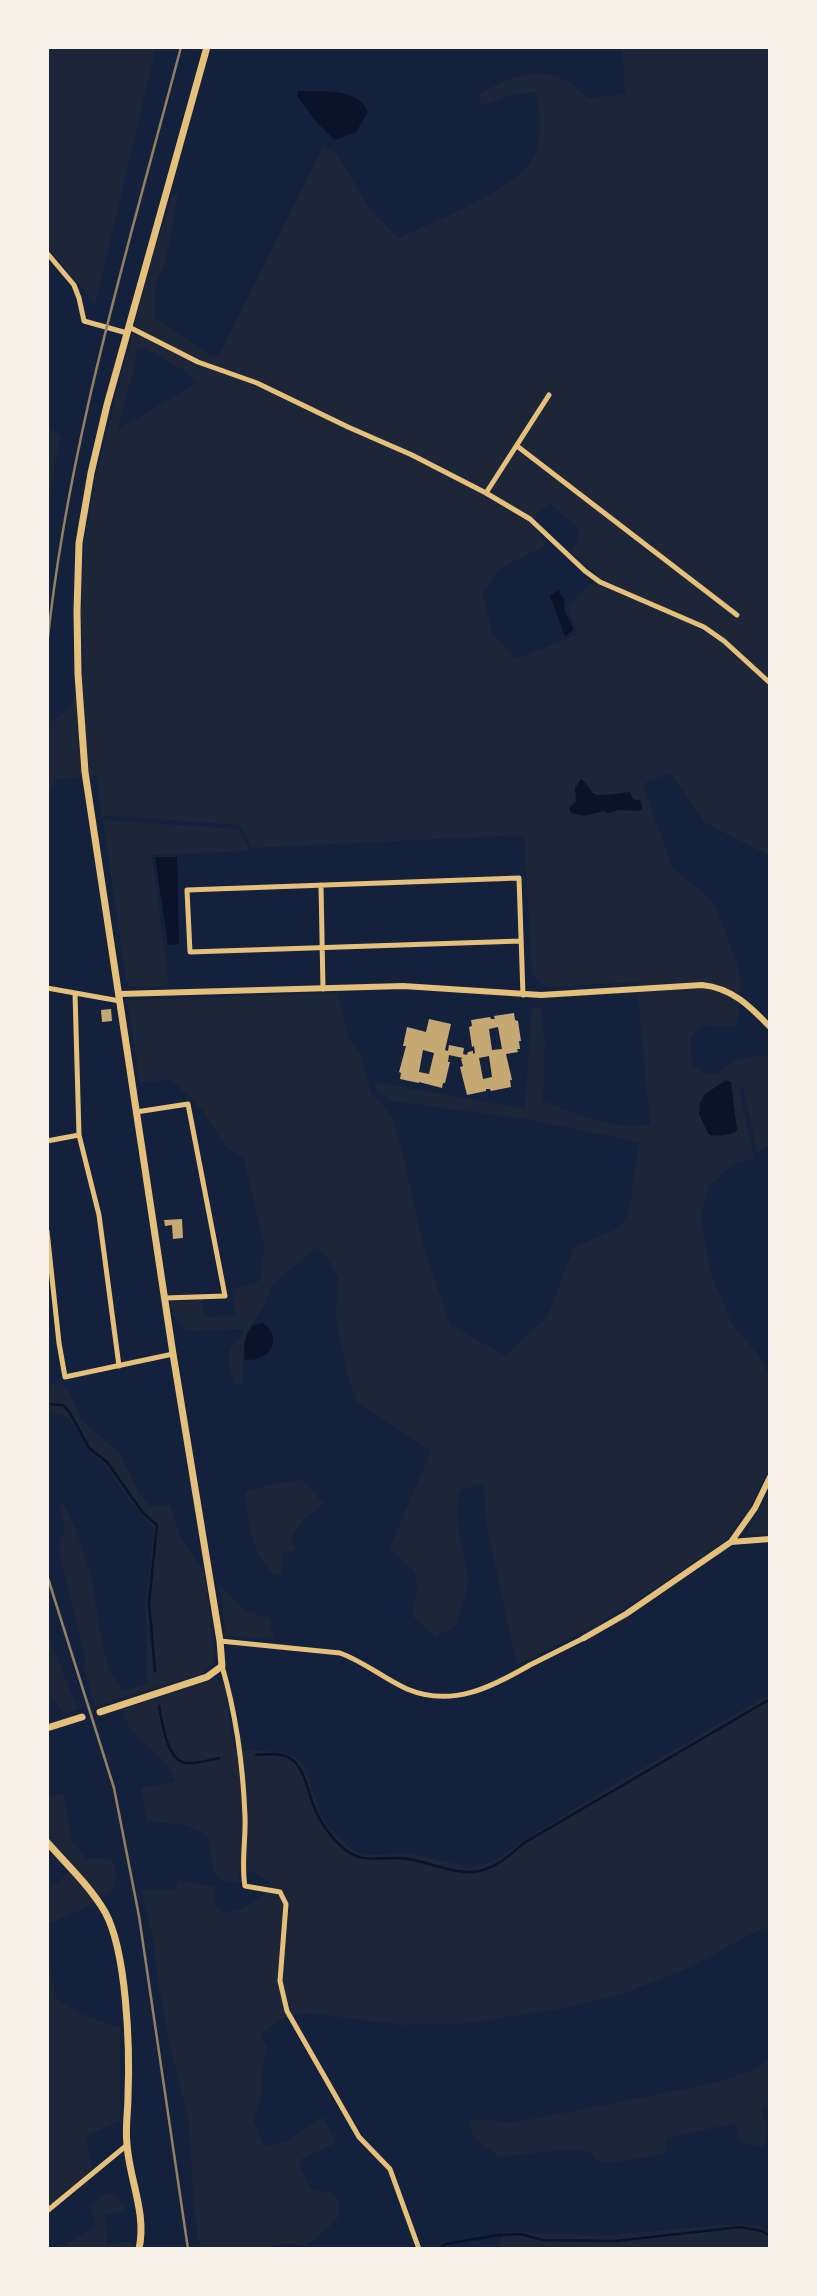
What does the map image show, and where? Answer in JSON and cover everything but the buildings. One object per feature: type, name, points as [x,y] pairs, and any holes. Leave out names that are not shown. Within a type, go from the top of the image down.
[{"type":"main road","points":[[100,1712],[207,1677],[222,1666],[85,772],[78,674],[77,611],[79,544],[91,473],[125,331],[206,47]]},
{"type":"main road","points":[[47,1728],[82,1717]]},
{"type":"main road","points":[[47,1842],[99,1902],[116,1944],[128,2048],[127,2145],[141,2219],[139,2249]]},
{"type":"street","points":[[47,253],[74,285],[82,316],[87,323],[125,331],[257,383],[348,427],[412,454],[486,493],[530,519],[600,582],[704,628],[724,641],[770,683]]},
{"type":"street","points":[[486,493],[549,395]]},
{"type":"street","points":[[516,446],[737,615]]},
{"type":"street","points":[[521,941],[190,952],[187,890],[519,878],[523,995]]},
{"type":"street","points":[[321,885],[323,989]]},
{"type":"street","points":[[47,988],[119,998],[403,986],[523,995],[685,985],[726,990],[742,1000],[770,1027]]},
{"type":"street","points":[[75,993],[79,1135],[99,1215],[119,1366]]},
{"type":"street","points":[[135,1112],[188,1104],[225,1296],[165,1298]]},
{"type":"street","points":[[47,1141],[79,1135]]},
{"type":"street","points":[[47,1231],[65,1377],[173,1354]]},
{"type":"street","points":[[220,1641],[340,1653],[358,1660],[408,1689],[438,1697],[471,1694],[495,1684],[626,1614],[732,1542],[755,1508],[770,1477]]},
{"type":"street","points":[[732,1542],[770,1539]]},
{"type":"street","points":[[222,1666],[241,1766],[245,1819],[245,1886],[279,1892],[286,1904],[280,1981],[287,2011],[359,2137],[390,2169],[419,2249]]},
{"type":"street","points":[[47,2211],[127,2145]]},
{"type":"shaded area","points":[[47,47],[156,47],[95,305],[47,246]]},
{"type":"shaded area","points":[[622,47],[770,47],[770,856],[705,823],[671,774],[643,785],[673,869],[707,896],[716,908],[737,964],[741,983],[738,1019],[734,1027],[699,1025],[691,1038],[692,1065],[705,1073],[716,1075],[740,1059],[770,1055],[770,1144],[757,1152],[743,1087],[739,1088],[754,1158],[733,1164],[709,1186],[700,1216],[711,1274],[732,1324],[754,1350],[770,1375],[770,1466],[748,1510],[725,1541],[604,1620],[517,1665],[487,1528],[483,1483],[460,1490],[457,1514],[468,1582],[456,1625],[436,1637],[412,1616],[416,1577],[408,1565],[389,1549],[431,1451],[358,1403],[348,1377],[336,1318],[338,1278],[326,1256],[317,1247],[272,1285],[244,1340],[243,1386],[235,1385],[229,1354],[230,1348],[239,1341],[244,1329],[187,1331],[173,1315],[170,1302],[202,1300],[205,1317],[235,1316],[232,1289],[253,1285],[262,1278],[265,1247],[243,1157],[225,1146],[203,1111],[172,1080],[140,1082],[127,1000],[338,993],[348,1038],[360,1052],[371,1093],[392,1116],[423,1246],[451,1326],[505,1355],[547,1317],[574,1247],[619,1228],[629,1212],[639,1142],[518,1118],[392,1101],[377,1092],[374,1082],[525,1109],[532,1007],[541,1007],[545,1043],[543,1101],[581,1116],[610,1123],[638,1126],[650,1124],[637,982],[547,987],[532,975],[524,835],[252,848],[240,825],[101,815],[97,775],[58,779],[47,792],[47,724],[70,708],[84,668],[81,615],[84,545],[96,474],[153,254],[173,194],[178,195],[165,264],[156,283],[154,317],[211,356],[218,357],[323,147],[337,153],[368,207],[398,238],[496,191],[528,165],[536,151],[540,122],[536,92],[514,94],[482,106],[478,95],[498,84],[529,74],[551,75],[566,81],[589,98],[625,94]],"holes":[[[145,348],[199,382],[117,430],[137,349]],[[550,503],[579,529],[579,540],[570,551],[598,576],[568,607],[577,635],[516,659],[493,635],[482,593],[499,569],[547,545],[538,532],[535,516]],[[731,1082],[737,1129],[734,1133],[718,1135],[710,1090]]]},
{"type":"shaded area","points":[[298,91],[327,91],[348,95],[357,98],[368,112],[356,132],[335,140],[316,122],[297,96]]},
{"type":"shaded area","points":[[47,428],[61,435],[47,508]]},
{"type":"shaded area","points":[[558,590],[565,601],[565,613],[573,630],[566,636],[550,596]]},
{"type":"shaded area","points":[[581,779],[596,794],[630,792],[633,799],[641,801],[642,809],[608,813],[603,811],[584,816],[571,813],[569,808],[576,801],[575,788]]},
{"type":"shaded area","points":[[103,820],[238,829],[250,851],[152,855],[169,987],[127,986]]},
{"type":"shaded area","points":[[155,857],[177,857],[179,944],[168,945]]},
{"type":"shaded area","points":[[726,1080],[731,1082],[737,1130],[727,1134],[709,1135],[699,1114],[700,1103],[704,1095]]},
{"type":"shaded area","points":[[263,1323],[273,1335],[271,1348],[261,1357],[245,1360],[244,1346],[248,1333],[253,1325]]},
{"type":"shaded area","points":[[60,1383],[70,1393],[82,1420],[120,1454],[139,1493],[150,1506],[170,1505],[181,1538],[204,1572],[215,1654],[213,1664],[202,1673],[95,1706],[83,1665],[86,1660],[60,1555],[59,1540],[65,1532],[60,1507],[62,1501],[77,1532],[91,1575],[109,1671],[123,1690],[147,1684],[146,1600],[154,1528],[133,1505],[103,1463],[90,1453],[72,1422],[66,1417],[47,1411],[47,1385]]},
{"type":"shaded area","points":[[303,1480],[324,1504],[303,1520],[291,1539],[296,1550],[282,1553],[282,1573],[275,1576],[261,1558],[252,1537],[245,1492],[271,1484]]},
{"type":"shaded area","points":[[770,1490],[770,1533],[748,1533],[752,1522]]},
{"type":"shaded area","points":[[219,1586],[246,1611],[269,1618],[274,1640],[226,1635]]},
{"type":"shaded area","points":[[47,1633],[78,1709],[65,1714],[47,1693]]},
{"type":"shaded area","points":[[217,1679],[224,1685],[234,1749],[284,1752],[297,1758],[306,1770],[319,1810],[328,1826],[351,1849],[364,1855],[413,1854],[470,1867],[494,1861],[600,1793],[770,1694],[770,1927],[755,1932],[688,1968],[622,1994],[563,2008],[463,2024],[402,2025],[310,2013],[283,2018],[260,2035],[267,2047],[261,2073],[261,2097],[253,2119],[262,2142],[267,2147],[288,2140],[323,2117],[336,2143],[301,2159],[300,2168],[312,2190],[329,2192],[338,2198],[340,2207],[337,2220],[307,2245],[285,2243],[271,2249],[202,2249],[194,2208],[189,2123],[172,2054],[142,1890],[174,1890],[178,1880],[214,1887],[215,1904],[221,1912],[250,1905],[272,1884],[248,1871],[239,1872],[238,1882],[217,1878],[207,1835],[186,1825],[147,1821],[141,1788],[175,1782],[172,1772],[129,1726],[123,1709]]},
{"type":"shaded area","points":[[64,1794],[71,1839],[86,1859],[110,1859],[116,1879],[113,1887],[101,1899],[47,1924],[47,1890],[74,1869],[47,1837],[47,1797]]},
{"type":"shaded area","points":[[47,1962],[57,1999],[83,2015],[120,2028],[120,2121],[86,2136],[92,2169],[47,2207]]},
{"type":"shaded area","points":[[770,2059],[770,2100],[761,2109],[768,2130],[764,2147],[743,2143],[738,2136],[736,2123],[667,2138],[665,2153],[622,2161],[596,2161],[591,2152],[562,2150],[499,2157],[475,2137],[470,2127],[470,2120],[512,2123],[719,2082],[758,2068]]},
{"type":"shaded area","points":[[113,2193],[124,2205],[125,2211],[105,2214],[107,2245],[133,2241],[132,2249],[63,2249],[63,2246],[97,2226],[90,2206],[102,2195]]},
{"type":"shaded area","points":[[739,2224],[758,2226],[770,2232],[770,2249],[498,2249],[504,2231],[594,2236]]},
{"type":"waterway","points":[[47,1404],[63,1405],[89,1448],[107,1462],[143,1513],[157,1525],[149,1602],[155,1671]]},
{"type":"waterway","points":[[256,1755],[281,1755],[298,1765],[322,1823],[336,1841],[353,1855],[409,1859],[459,1871],[479,1871],[497,1864],[524,1843],[770,1699]]},
{"type":"waterway","points":[[159,1706],[167,1740],[174,1756],[186,1763],[219,1758]]},
{"type":"waterway","points":[[440,2249],[445,2244],[521,2234],[542,2240],[616,2241],[740,2227],[762,2231],[770,2236]]},
{"type":"railway","points":[[47,646],[69,494],[85,419],[121,270],[181,47]]},
{"type":"railway","points":[[47,1575],[114,1788],[139,1916],[188,2249]]}]
